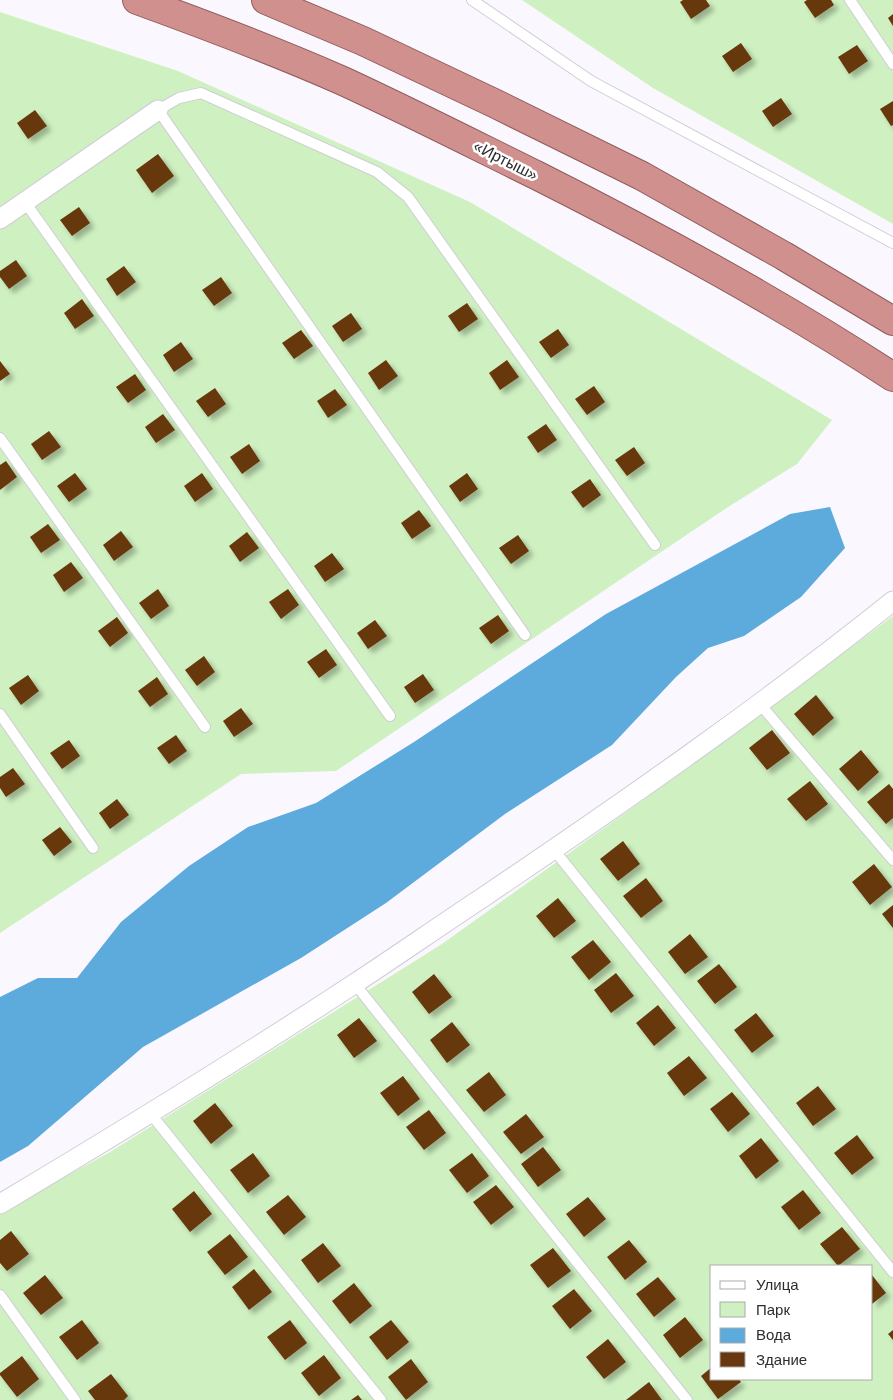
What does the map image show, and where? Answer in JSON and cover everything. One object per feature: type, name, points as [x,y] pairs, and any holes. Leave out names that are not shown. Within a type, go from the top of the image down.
[{"type":"highway","name":"«Иртыш»","points":[[137,0],[230,34],[342,81],[474,144],[625,220],[762,296],[893,377]]},
{"type":"highway","points":[[266,0],[363,41],[642,176],[889,318]]},
{"type":"street","points":[[0,219],[158,110]]},
{"type":"street","points":[[0,1204],[112,1137],[355,984],[554,850],[622,804],[829,653],[893,601]]},
{"type":"lane","points":[[472,0],[591,81],[893,243]]},
{"type":"lane","points":[[850,0],[893,64]]},
{"type":"lane","points":[[525,635],[158,110],[179,98],[201,93],[377,172],[408,197],[655,545]]},
{"type":"lane","points":[[26,202],[390,716]]},
{"type":"lane","points":[[0,438],[205,727]]},
{"type":"lane","points":[[759,704],[893,860]]},
{"type":"lane","points":[[0,714],[93,848]]},
{"type":"lane","points":[[554,850],[893,1272]]},
{"type":"lane","points":[[355,984],[687,1400]]},
{"type":"lane","points":[[150,1113],[381,1400]]},
{"type":"lane","points":[[0,1295],[75,1400]]},
{"type":"green space","points":[[522,0],[893,0],[893,224],[653,88]]},
{"type":"green space","points":[[0,12],[178,71],[470,202],[832,420],[797,464],[728,507],[336,771],[241,774],[0,933]]},
{"type":"green space","points":[[893,616],[893,1400],[0,1400],[0,1213],[110,1152],[442,944],[688,768]]},
{"type":"water","points":[[830,507],[845,548],[801,597],[744,636],[708,648],[676,677],[612,745],[505,814],[386,903],[301,958],[143,1047],[28,1146],[0,1162],[0,997],[38,978],[77,978],[121,922],[189,866],[248,827],[316,803],[414,742],[606,614],[790,514]]},
{"type":"building","points":[[683,0],[706,0],[710,6],[691,19],[680,2]]},
{"type":"building","points":[[807,0],[831,0],[834,5],[815,18],[804,2]]},
{"type":"building","points":[[893,14],[893,26],[888,18]]},
{"type":"building","points":[[741,43],[752,59],[733,72],[722,56]]},
{"type":"building","points":[[857,45],[868,61],[849,74],[838,57]]},
{"type":"building","points":[[781,98],[792,114],[773,127],[762,111]]},
{"type":"building","points":[[893,101],[893,125],[891,126],[880,109]]},
{"type":"building","points":[[35,110],[47,126],[28,139],[17,123]]},
{"type":"building","points":[[158,154],[174,176],[152,193],[136,170]]},
{"type":"building","points":[[79,207],[90,223],[72,236],[60,220]]},
{"type":"building","points":[[16,260],[27,276],[9,289],[0,277],[0,271]]},
{"type":"building","points":[[124,266],[136,282],[117,296],[106,279]]},
{"type":"building","points":[[221,277],[232,293],[214,306],[202,290]]},
{"type":"building","points":[[82,299],[94,316],[75,329],[64,313]]},
{"type":"building","points":[[467,303],[478,319],[459,332],[448,316]]},
{"type":"building","points":[[351,313],[362,329],[343,342],[332,326]]},
{"type":"building","points":[[558,329],[569,345],[551,358],[539,342]]},
{"type":"building","points":[[301,330],[313,346],[294,359],[282,343]]},
{"type":"building","points":[[181,342],[193,359],[174,372],[163,355]]},
{"type":"building","points":[[386,360],[398,376],[379,390],[368,373]]},
{"type":"building","points":[[507,360],[519,377],[500,390],[489,373]]},
{"type":"building","points":[[0,361],[10,374],[0,381]]},
{"type":"building","points":[[135,374],[146,390],[128,403],[116,387]]},
{"type":"building","points":[[594,386],[605,402],[587,415],[575,399]]},
{"type":"building","points":[[215,388],[226,404],[208,417],[196,401]]},
{"type":"building","points":[[335,389],[347,405],[328,418],[317,401]]},
{"type":"building","points":[[163,414],[175,430],[156,443],[145,427]]},
{"type":"building","points":[[546,424],[557,440],[538,453],[527,437]]},
{"type":"building","points":[[49,431],[61,447],[42,460],[31,444]]},
{"type":"building","points":[[249,444],[260,461],[242,474],[230,457]]},
{"type":"building","points":[[634,447],[645,463],[627,476],[615,460]]},
{"type":"building","points":[[6,461],[17,477],[0,490],[0,465]]},
{"type":"building","points":[[75,473],[87,489],[69,502],[57,486]]},
{"type":"building","points":[[202,473],[213,489],[195,502],[184,486]]},
{"type":"building","points":[[467,473],[478,489],[460,502],[449,486]]},
{"type":"building","points":[[590,479],[601,495],[583,508],[571,492]]},
{"type":"building","points":[[419,510],[431,526],[412,539],[401,523]]},
{"type":"building","points":[[48,524],[60,540],[41,553],[30,537]]},
{"type":"building","points":[[121,531],[133,547],[114,561],[103,545]]},
{"type":"building","points":[[247,532],[259,548],[240,562],[229,546]]},
{"type":"building","points":[[518,535],[529,551],[511,564],[499,548]]},
{"type":"building","points":[[332,553],[344,569],[325,582],[314,566]]},
{"type":"building","points":[[71,562],[83,578],[64,592],[53,575]]},
{"type":"building","points":[[158,589],[169,606],[151,619],[139,603]]},
{"type":"building","points":[[288,589],[299,605],[281,619],[269,602]]},
{"type":"building","points":[[498,615],[509,631],[491,644],[479,628]]},
{"type":"building","points":[[117,617],[128,633],[110,647],[98,631]]},
{"type":"building","points":[[375,620],[387,636],[368,649],[357,633]]},
{"type":"building","points":[[326,649],[337,665],[319,678],[307,662]]},
{"type":"building","points":[[204,656],[215,672],[197,686],[185,670]]},
{"type":"building","points":[[423,674],[434,690],[415,703],[404,687]]},
{"type":"building","points":[[28,675],[39,691],[21,705],[9,688]]},
{"type":"building","points":[[157,677],[168,694],[150,707],[138,691]]},
{"type":"building","points":[[816,695],[834,718],[813,736],[794,714]]},
{"type":"building","points":[[241,708],[253,724],[234,737],[223,721]]},
{"type":"building","points":[[772,730],[790,753],[767,770],[749,748]]},
{"type":"building","points":[[176,735],[187,751],[169,764],[157,748]]},
{"type":"building","points":[[69,740],[80,756],[62,769],[50,753]]},
{"type":"building","points":[[861,750],[879,772],[858,791],[839,769]]},
{"type":"building","points":[[13,768],[25,784],[6,797],[0,788],[0,777]]},
{"type":"building","points":[[810,781],[828,804],[806,821],[787,799]]},
{"type":"building","points":[[889,784],[893,789],[893,818],[886,824],[867,802]]},
{"type":"building","points":[[117,799],[129,815],[110,829],[99,813]]},
{"type":"building","points":[[60,827],[72,842],[54,856],[42,840]]},
{"type":"building","points":[[623,841],[640,864],[618,881],[600,859]]},
{"type":"building","points":[[874,864],[892,887],[870,905],[852,882]]},
{"type":"building","points":[[646,878],[663,901],[641,918],[623,896]]},
{"type":"building","points":[[558,898],[576,921],[554,938],[536,916]]},
{"type":"building","points":[[893,905],[893,928],[882,914]]},
{"type":"building","points":[[690,934],[708,957],[685,974],[668,952]]},
{"type":"building","points":[[593,940],[611,962],[589,980],[571,957]]},
{"type":"building","points":[[719,964],[737,987],[715,1004],[697,981]]},
{"type":"building","points":[[616,973],[634,996],[611,1013],[594,990]]},
{"type":"building","points":[[434,974],[452,997],[429,1014],[412,992]]},
{"type":"building","points":[[658,1005],[676,1028],[654,1046],[636,1023]]},
{"type":"building","points":[[756,1013],[774,1036],[752,1053],[734,1030]]},
{"type":"building","points":[[359,1018],[377,1041],[354,1058],[337,1035]]},
{"type":"building","points":[[452,1022],[470,1045],[447,1063],[430,1040]]},
{"type":"building","points":[[689,1056],[707,1078],[684,1096],[667,1073]]},
{"type":"building","points":[[489,1072],[506,1095],[484,1112],[466,1090]]},
{"type":"building","points":[[403,1076],[420,1099],[398,1116],[380,1093]]},
{"type":"building","points":[[818,1086],[836,1109],[813,1126],[796,1103]]},
{"type":"building","points":[[732,1092],[750,1114],[728,1132],[710,1109]]},
{"type":"building","points":[[215,1103],[233,1126],[211,1144],[193,1121]]},
{"type":"building","points":[[429,1110],[446,1133],[424,1150],[406,1127]]},
{"type":"building","points":[[526,1114],[544,1137],[521,1154],[503,1132]]},
{"type":"building","points":[[857,1135],[874,1158],[852,1175],[834,1153]]},
{"type":"building","points":[[761,1138],[779,1161],[756,1179],[739,1156]]},
{"type":"building","points":[[543,1147],[561,1170],[538,1187],[521,1164]]},
{"type":"building","points":[[253,1153],[270,1176],[248,1193],[230,1170]]},
{"type":"building","points":[[472,1153],[489,1176],[467,1193],[449,1170]]},
{"type":"building","points":[[496,1185],[514,1207],[491,1225],[473,1202]]},
{"type":"building","points":[[803,1190],[821,1213],[799,1230],[781,1207]]},
{"type":"building","points":[[194,1191],[212,1214],[190,1232],[172,1209]]},
{"type":"building","points":[[288,1195],[306,1217],[284,1235],[266,1212]]},
{"type":"building","points":[[588,1197],[606,1219],[584,1237],[566,1214]]},
{"type":"building","points":[[842,1227],[860,1249],[837,1265],[820,1244]]},
{"type":"building","points":[[11,1231],[29,1254],[7,1271],[0,1263],[0,1240]]},
{"type":"building","points":[[230,1234],[248,1257],[225,1275],[207,1252]]},
{"type":"building","points":[[629,1240],[647,1262],[625,1280],[607,1257]]},
{"type":"building","points":[[323,1243],[341,1266],[318,1283],[301,1260]]},
{"type":"building","points":[[553,1248],[571,1271],[548,1288],[530,1265]]},
{"type":"building","points":[[254,1269],[272,1292],[249,1310],[232,1287]]},
{"type":"building","points":[[45,1275],[63,1298],[41,1315],[23,1293]]},
{"type":"building","points":[[873,1276],[886,1293],[873,1303]]},
{"type":"building","points":[[658,1277],[676,1299],[654,1317],[636,1294]]},
{"type":"building","points":[[354,1283],[372,1306],[350,1324],[332,1301]]},
{"type":"building","points":[[574,1289],[592,1311],[570,1329],[552,1306]]},
{"type":"building","points":[[685,1317],[703,1340],[680,1358],[663,1335]]},
{"type":"building","points":[[82,1320],[99,1343],[77,1360],[59,1337]]},
{"type":"building","points":[[290,1320],[307,1343],[285,1360],[267,1337]]},
{"type":"building","points":[[391,1320],[409,1342],[387,1360],[369,1337]]},
{"type":"building","points":[[893,1330],[893,1340],[888,1334]]},
{"type":"building","points":[[608,1339],[626,1362],[604,1379],[586,1357]]},
{"type":"building","points":[[324,1355],[341,1378],[319,1396],[301,1373]]},
{"type":"building","points":[[22,1356],[39,1379],[17,1397],[0,1373]]},
{"type":"building","points":[[411,1359],[428,1382],[406,1400],[388,1377]]},
{"type":"building","points":[[710,1369],[710,1380],[740,1380],[741,1382],[718,1399],[701,1376]]},
{"type":"building","points":[[111,1374],[128,1396],[124,1400],[95,1400],[88,1391]]},
{"type":"building","points":[[649,1382],[662,1400],[626,1400]]},
{"type":"building","points":[[358,1395],[362,1400],[351,1400]]}]
